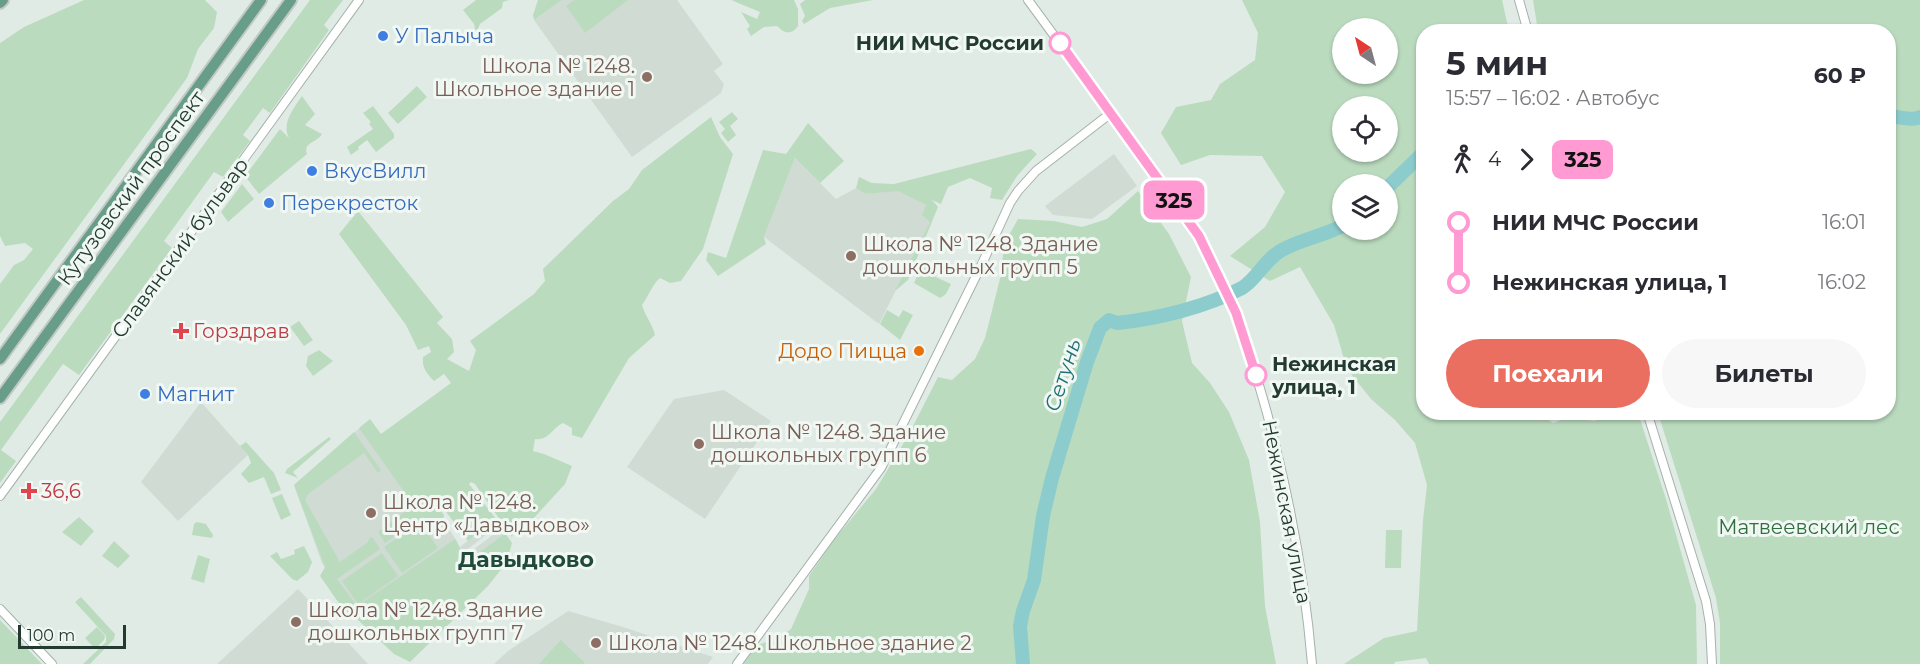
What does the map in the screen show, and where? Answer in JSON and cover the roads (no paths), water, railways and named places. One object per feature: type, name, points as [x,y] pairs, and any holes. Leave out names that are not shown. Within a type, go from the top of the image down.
[{"type":"main road","name":"Кутузовский проспект","points":[[0,359],[261,0]]},
{"type":"main road","name":"Кутузовский проспект","points":[[0,398],[291,0]]},
{"type":"street","name":"Славянский бульвар","points":[[0,496],[359,0]]},
{"type":"street","name":"Нежинская улица","points":[[1028,0],[1189,220],[1218,273],[1236,313],[1254,366],[1282,470],[1296,537],[1312,664]]},
{"type":"street","points":[[1519,0],[1526,24]]},
{"type":"street","points":[[736,664],[880,468],[1018,190],[1036,171],[1111,113]]},
{"type":"street","points":[[1649,420],[1706,602],[1710,624],[1712,664]]},
{"type":"street","points":[[0,609],[52,664]]},
{"type":"waterway","name":"Сетунь","points":[[1896,117],[1912,119],[1920,117]]},
{"type":"waterway","name":"Сетунь","points":[[1398,177],[1416,160]]},
{"type":"waterway","name":"Сетунь","points":[[1023,664],[1020,626],[1034,580],[1043,516],[1087,362],[1100,328],[1109,320],[1117,323],[1148,319],[1228,295],[1252,280],[1271,258],[1282,250],[1332,230]]},
{"type":"place","name":"У Палыча","points":[[383,36]]},
{"type":"place","name":"НИИ МЧС России","points":[[1060,43]]},
{"type":"place","name":"Школа № 1248. Школьное здание 1","points":[[647,77]]},
{"type":"place","name":"ВкусВилл","points":[[312,171]]},
{"type":"place","name":"Перекресток","points":[[269,203]]},
{"type":"place","name":"Школа № 1248. Здание дошкольных групп 5","points":[[851,256]]},
{"type":"place","name":"Горздрав","points":[[181,331]]},
{"type":"place","name":"Додо Пицца","points":[[919,351]]},
{"type":"place","name":"Нежинская улица, 1","points":[[1256,375]]},
{"type":"place","name":"Магнит","points":[[145,394]]},
{"type":"place","name":"Школа № 1248. Здание дошкольных групп 6","points":[[699,444]]},
{"type":"place","name":"36,6","points":[[29,491]]},
{"type":"place","name":"Школа № 1248. Центр «Давыдково»","points":[[371,513]]},
{"type":"place","name":"Школа № 1248. Здание дошкольных групп 7","points":[[296,622]]},
{"type":"place","name":"Школа № 1248. Школьное здание 2","points":[[596,643]]},
{"type":"district","name":"Давыдково","points":[[526,559]]},
{"type":"park label","name":"Матвеевский лес","points":[[1809,527]]}]
